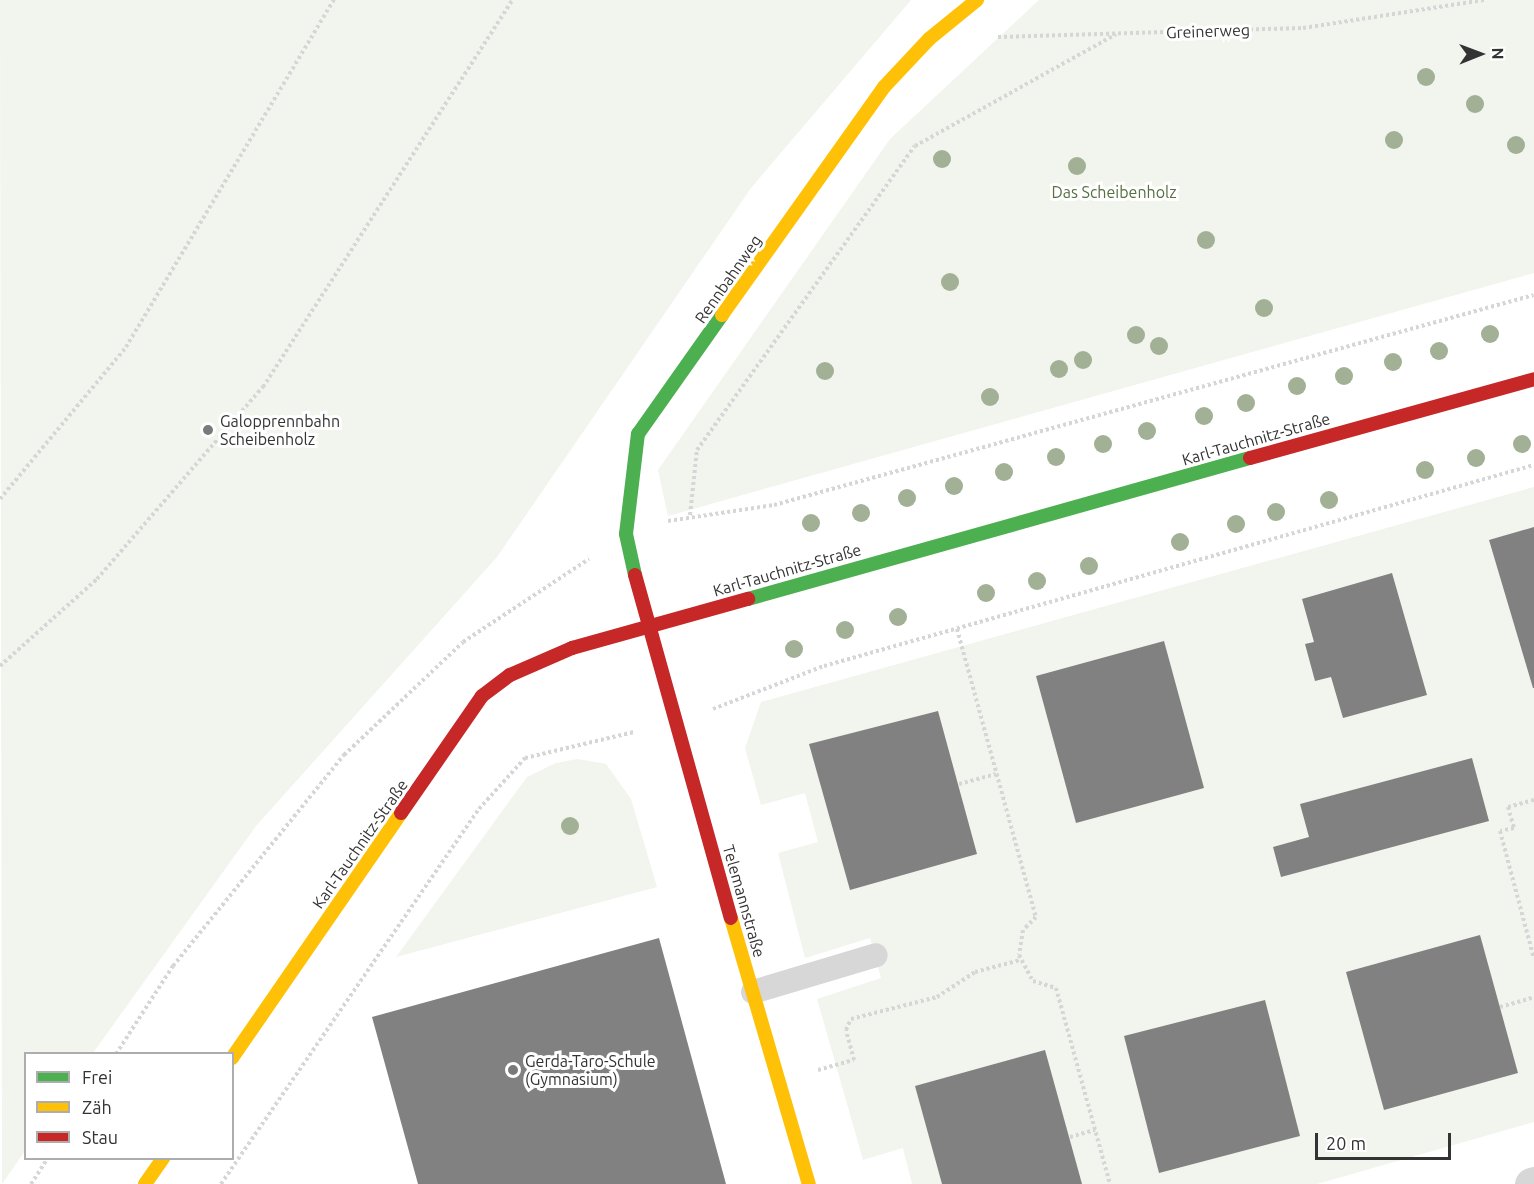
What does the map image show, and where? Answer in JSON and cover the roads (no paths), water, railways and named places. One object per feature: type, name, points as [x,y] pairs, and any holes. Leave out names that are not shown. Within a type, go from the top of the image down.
[{"type":"main road","name":"Rennbahnweg","points":[[646,627],[626,534],[638,434],[884,87],[929,39],[977,0]]},
{"type":"main road","name":"Karl-Tauchnitz-Straße","points":[[234,1055],[482,696],[535,663],[646,627],[1534,379]]},
{"type":"main road","name":"Telemannstraße","points":[[646,627],[809,1184]]},
{"type":"main road","points":[[145,1184],[162,1160]]},
{"type":"lane","points":[[753,992],[876,955]]},
{"type":"place","name":"Galopprennbahn Scheibenholz","points":[[208,430]]},
{"type":"place","name":"Gerda-Taro-Schule (Gymnasium)","points":[[513,1070]]},
{"type":"park label","name":"Das Scheibenholz","points":[[1114,192]]}]
